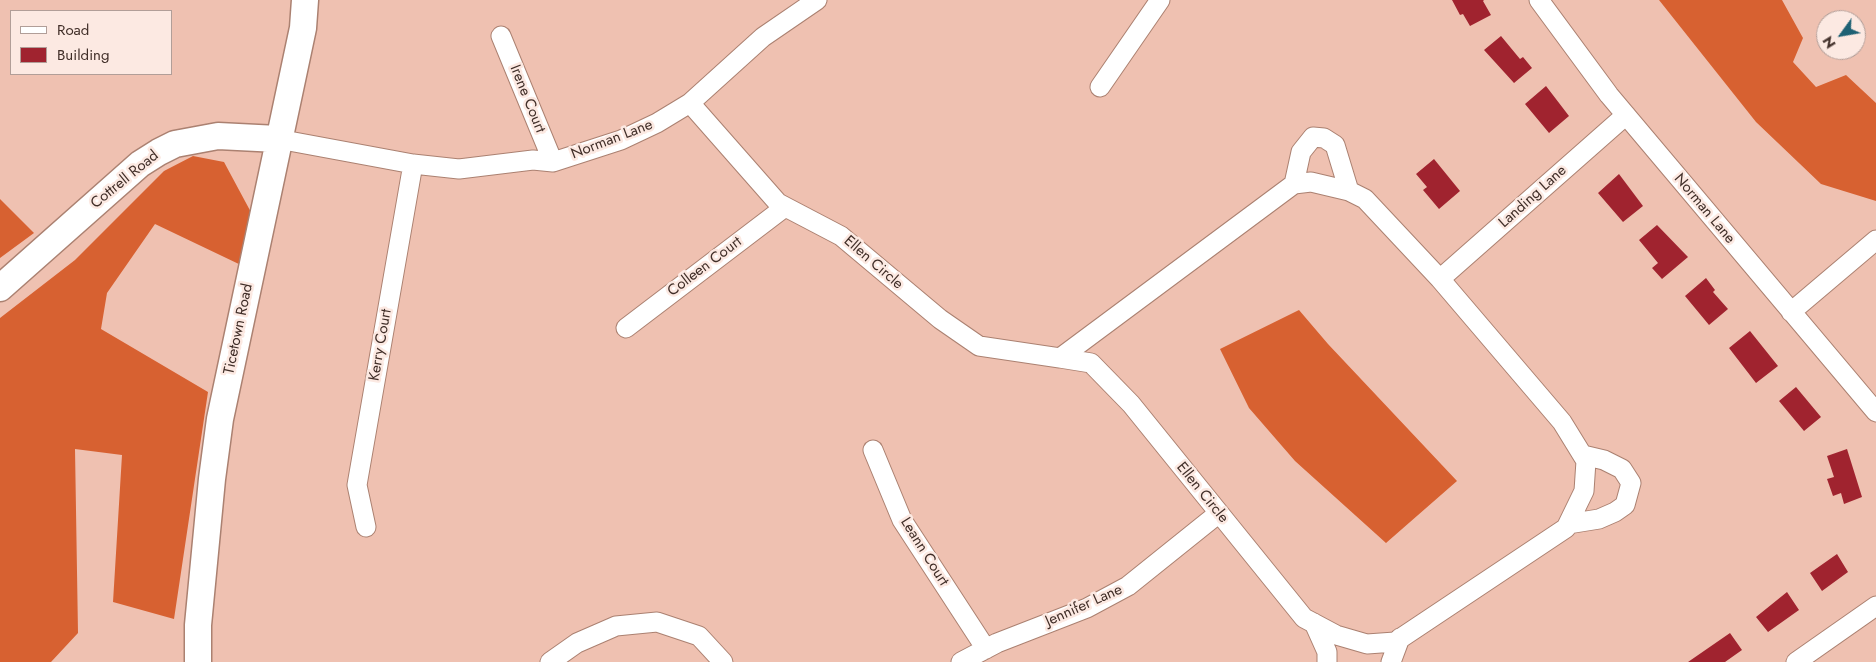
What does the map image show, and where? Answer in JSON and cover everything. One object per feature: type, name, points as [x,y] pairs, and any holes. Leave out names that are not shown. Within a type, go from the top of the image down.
[{"type":"street","name":"Ticetown Road","points":[[198,662],[202,578],[220,419],[302,28],[305,0]]},
{"type":"street","name":"Norman Lane","points":[[278,139],[413,164],[459,169],[533,160],[553,162],[621,140],[657,124],[690,103],[764,37],[817,0]]},
{"type":"street","points":[[1100,87],[1160,0]]},
{"type":"street","name":"Norman Lane","points":[[1539,0],[1626,115],[1876,412]]},
{"type":"street","name":"Irene Court","points":[[501,36],[553,162]]},
{"type":"street","name":"Ellen Circle","points":[[690,103],[778,203],[842,236],[904,290],[979,346],[1091,363],[1131,404],[1304,618],[1336,635],[1367,644],[1394,642],[1566,528],[1584,491],[1586,461],[1562,422],[1440,279],[1365,199],[1349,190],[1311,182],[1294,184]]},
{"type":"street","name":"Landing Lane","points":[[1440,279],[1626,115]]},
{"type":"street","name":"Cottrell Road","points":[[0,288],[140,164],[159,152],[195,139],[218,136],[278,139]]},
{"type":"street","points":[[1060,358],[1294,184],[1301,152],[1313,138],[1324,138],[1335,145],[1349,190]]},
{"type":"street","name":"Kerry Court","points":[[366,527],[357,485],[413,164]]},
{"type":"street","name":"Colleen Court","points":[[626,328],[785,207]]},
{"type":"street","points":[[1791,312],[1876,240]]},
{"type":"street","name":"Leann Court","points":[[873,450],[902,520],[986,648]]},
{"type":"street","name":"Ellen Circle","points":[[1568,524],[1599,518],[1615,512],[1625,504],[1631,483],[1622,469],[1604,460],[1583,455]]},
{"type":"street","name":"Jennifer Lane","points":[[961,662],[986,648],[1087,608],[1128,586],[1219,513]]},
{"type":"street","points":[[1796,662],[1820,655],[1876,606]]},
{"type":"street","points":[[550,662],[576,643],[616,626],[657,622],[699,636],[723,662]]},
{"type":"street","name":"Ellen Circle","points":[[1314,623],[1327,652],[1327,662]]},
{"type":"street","points":[[1390,662],[1400,638]]},
{"type":"shaded area","points":[[1659,0],[1782,0],[1803,38],[1793,62],[1816,87],[1846,75],[1876,103],[1876,201],[1821,184],[1756,122]]},
{"type":"shaded area","points":[[193,156],[224,162],[253,216],[243,266],[155,224],[107,293],[101,329],[208,392],[174,619],[113,602],[122,455],[75,449],[78,633],[51,662],[0,662],[0,318],[75,260],[164,171]]},
{"type":"shaded area","points":[[0,199],[34,233],[0,258]]},
{"type":"shaded area","points":[[1299,310],[1328,344],[1457,481],[1386,543],[1295,461],[1249,408],[1220,349]]},
{"type":"building","points":[[1452,0],[1484,0],[1491,15],[1470,26],[1463,14],[1460,15]]},
{"type":"building","points":[[1501,36],[1520,59],[1523,57],[1532,68],[1514,83],[1484,50]]},
{"type":"building","points":[[1546,86],[1569,116],[1549,133],[1525,104]]},
{"type":"building","points":[[1434,159],[1460,191],[1439,209],[1423,190],[1427,187],[1416,174]]},
{"type":"building","points":[[1619,174],[1643,206],[1623,222],[1598,193]]},
{"type":"building","points":[[1657,225],[1688,257],[1662,279],[1652,268],[1658,263],[1639,240]]},
{"type":"building","points":[[1706,278],[1715,290],[1713,292],[1728,309],[1709,325],[1685,296]]},
{"type":"building","points":[[1750,331],[1778,366],[1756,383],[1729,348]]},
{"type":"building","points":[[1796,387],[1821,417],[1804,431],[1779,401]]},
{"type":"building","points":[[1847,449],[1862,497],[1844,504],[1841,493],[1833,496],[1827,479],[1834,477],[1827,456]]},
{"type":"building","points":[[1837,554],[1848,572],[1822,591],[1810,573]]},
{"type":"building","points":[[1787,592],[1799,610],[1768,632],[1756,617]]},
{"type":"building","points":[[1730,633],[1742,650],[1725,662],[1688,662]]}]
